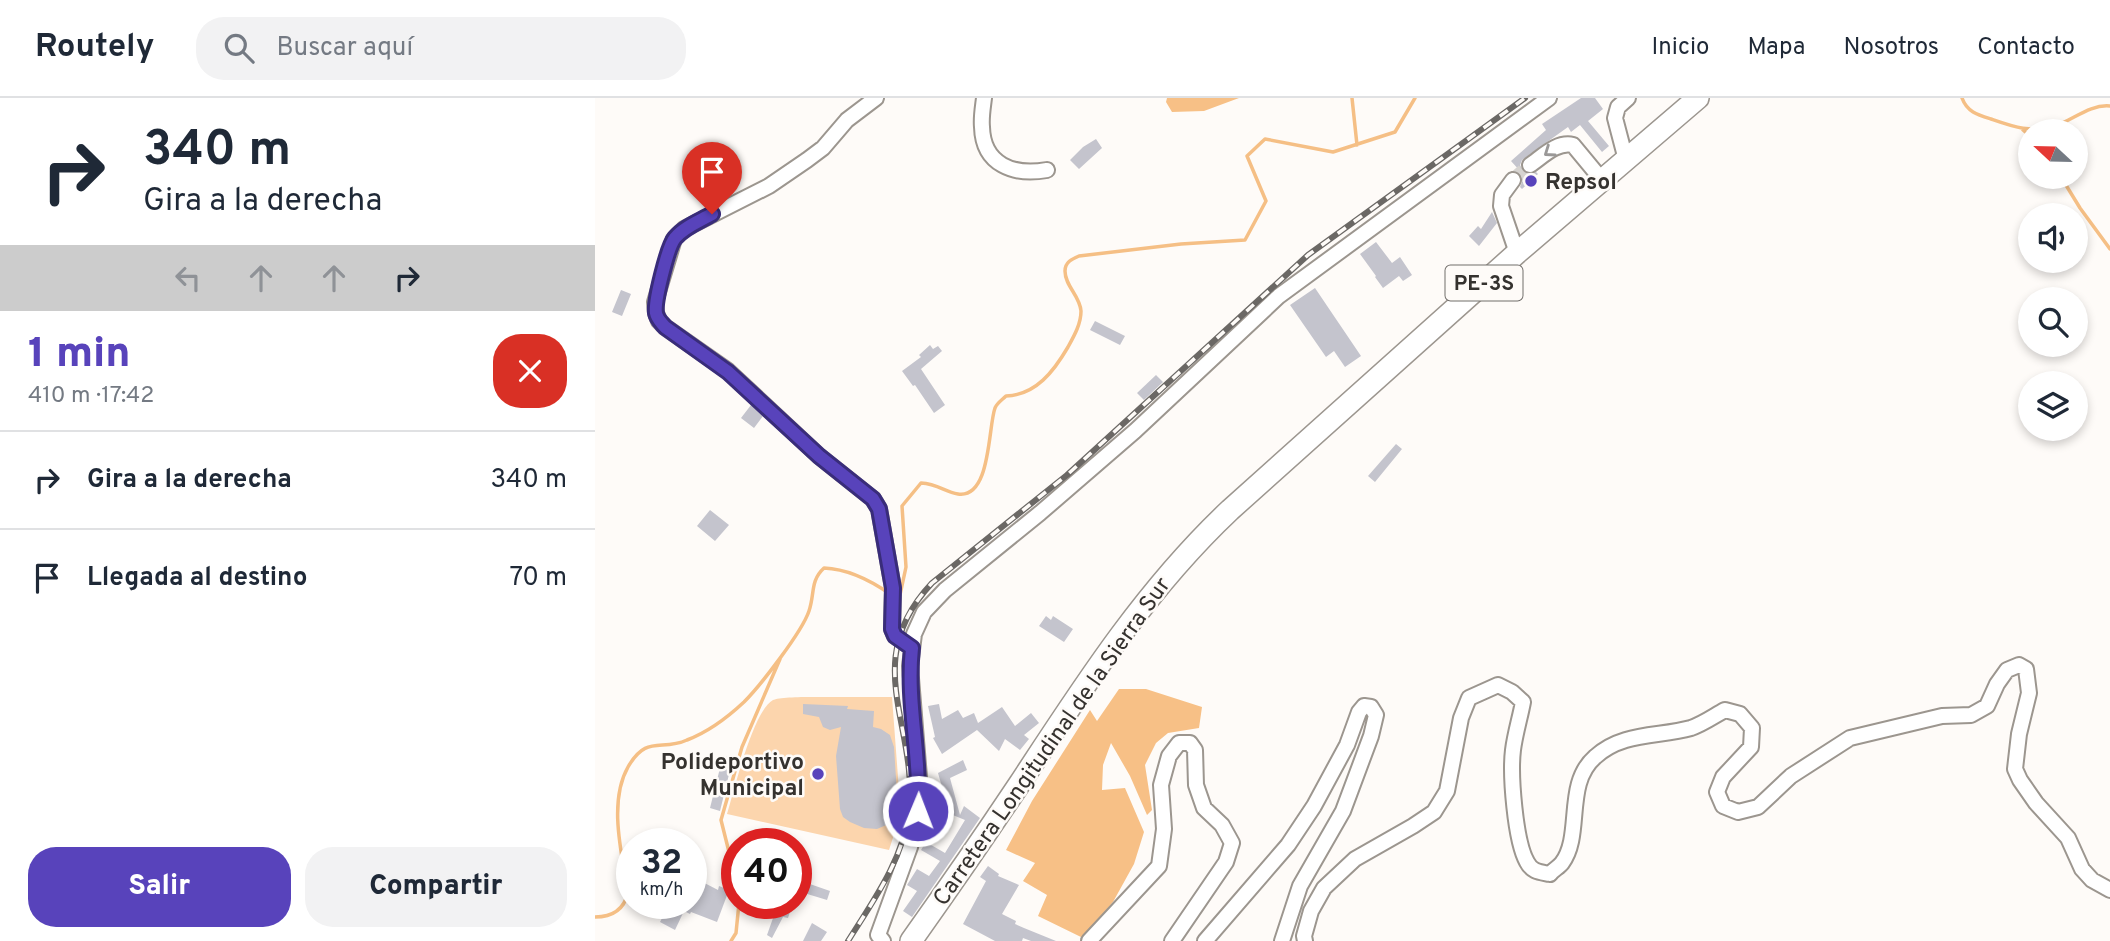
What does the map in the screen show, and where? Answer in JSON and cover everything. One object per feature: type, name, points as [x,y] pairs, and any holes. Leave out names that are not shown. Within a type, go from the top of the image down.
[{"type":"highway","name":"Carretera Longitudinal de la Sierra Sur","points":[[911,941],[1100,665],[1171,571],[1210,529],[1517,253],[1698,98]]},
{"type":"street","points":[[876,98],[847,120],[823,148],[807,160],[769,186],[678,235],[671,243],[655,302],[659,321],[665,327],[728,372],[819,456],[873,499],[879,509],[893,595],[892,629],[895,636],[912,648]]},
{"type":"street","points":[[984,98],[982,127],[984,143],[989,153],[1005,167],[1025,172],[1047,170]]},
{"type":"street","points":[[878,939],[910,847],[918,811],[919,777],[910,674],[918,622],[933,600],[1135,431],[1279,296],[1549,98]]},
{"type":"street","points":[[1626,160],[1615,118],[1618,107],[1628,98]]},
{"type":"street","points":[[1530,165],[1559,145],[1573,145],[1602,180]]},
{"type":"street","points":[[1513,180],[1502,195],[1501,206],[1517,253]]},
{"type":"street","points":[[1305,941],[1311,911],[1324,888],[1355,859],[1434,812],[1447,791],[1461,718],[1469,698],[1498,685],[1523,702],[1513,750],[1514,797],[1521,845],[1527,864],[1535,872],[1549,873],[1562,862],[1571,841],[1574,806],[1586,767],[1607,747],[1635,736],[1695,727],[1725,710],[1740,714],[1752,728],[1751,747],[1723,777],[1717,792],[1723,806],[1738,812],[1758,807],[1791,776],[1850,738],[1942,716],[1971,715],[1987,706],[2007,670],[2019,665],[2026,669],[2029,693],[2019,734],[2015,769],[2036,803],[2068,838],[2083,870],[2092,880],[2110,890]]},
{"type":"street","points":[[1205,941],[1288,845],[1314,806],[1347,745],[1359,712],[1364,706],[1371,707],[1376,715],[1371,736],[1343,811],[1300,886],[1282,941]]},
{"type":"street","points":[[1089,941],[1159,866],[1164,829],[1161,785],[1165,768],[1169,756],[1179,743],[1190,743],[1195,750],[1196,785],[1204,808],[1222,825],[1232,843],[1226,862],[1172,941]]},
{"type":"shaded area","points":[[1167,98],[1239,98],[1204,111],[1172,112],[1166,102]]},
{"type":"shaded area","points":[[1119,689],[1146,689],[1202,707],[1199,728],[1168,733],[1156,743],[1145,765],[1152,810],[1147,815],[1130,776],[1111,743],[1103,765],[1102,790],[1125,788],[1144,832],[1134,864],[1113,902],[1083,938],[1038,916],[1047,895],[1023,881],[1035,863],[1006,850],[1032,801],[1090,710],[1097,721]]},
{"type":"shaded area","name":"Polideportivo Municipal","points":[[801,697],[892,697],[900,804],[898,822],[889,850],[812,833],[812,828],[790,828],[727,814],[745,752],[758,719],[773,700]]},
{"type":"building","points":[[1581,98],[1595,98],[1603,109],[1588,121],[1609,146],[1602,152],[1580,125],[1571,132],[1568,127],[1522,160],[1520,165],[1523,171],[1527,174],[1538,174],[1522,189],[1520,171],[1511,161],[1546,130],[1542,124]]},
{"type":"building","points":[[1096,139],[1102,148],[1079,169],[1070,160]]},
{"type":"building","points":[[1492,212],[1497,223],[1479,246],[1469,236],[1478,226],[1481,229]]},
{"type":"building","points":[[1376,242],[1392,263],[1400,257],[1412,275],[1403,281],[1399,276],[1383,288],[1360,254]]},
{"type":"building","points":[[1315,288],[1361,356],[1345,367],[1334,351],[1326,357],[1290,305]]},
{"type":"building","points":[[621,290],[631,294],[622,316],[612,312]]},
{"type":"building","points":[[1095,321],[1125,336],[1120,345],[1090,330]]},
{"type":"building","points":[[930,345],[933,349],[938,346],[942,351],[921,369],[945,405],[934,413],[902,371],[921,357],[919,355]]},
{"type":"building","points":[[1156,375],[1163,382],[1144,400],[1137,393]]},
{"type":"building","points":[[751,405],[763,416],[754,428],[741,418]]},
{"type":"building","points":[[1396,444],[1402,449],[1375,482],[1368,476]]},
{"type":"building","points":[[710,510],[729,525],[715,541],[697,526]]},
{"type":"building","points":[[1046,616],[1051,620],[1053,616],[1073,629],[1064,642],[1039,626]]},
{"type":"building","points":[[803,704],[848,706],[847,709],[874,711],[873,727],[890,735],[894,747],[898,809],[891,823],[877,829],[864,828],[843,817],[836,756],[841,727],[830,730],[823,727],[819,717],[803,714]]},
{"type":"building","points":[[939,704],[942,719],[958,710],[963,718],[974,713],[978,723],[1002,707],[1015,726],[1031,713],[1039,723],[1024,735],[1029,739],[1020,750],[1005,739],[999,751],[977,730],[942,754],[933,738],[935,737],[928,706]]},
{"type":"building","points":[[723,756],[733,758],[720,811],[710,808]]},
{"type":"building","points":[[963,760],[967,770],[950,778],[960,815],[964,806],[980,818],[912,917],[903,911],[917,891],[907,885],[917,869],[929,876],[940,861],[921,850],[926,842],[945,853],[965,820],[938,809],[944,794],[938,773]]},
{"type":"building","points":[[988,866],[999,874],[998,876],[1019,885],[1002,914],[1016,921],[1015,924],[1056,941],[1031,941],[1023,938],[1022,941],[995,941],[963,924],[986,881],[980,877]]},
{"type":"building","points":[[707,884],[718,890],[721,887],[721,911],[717,922],[707,918]]},
{"type":"building","points":[[812,885],[830,891],[827,900],[812,895]]},
{"type":"building","points":[[662,919],[680,919],[675,930],[660,922]]},
{"type":"building","points":[[773,919],[782,919],[772,938],[767,935]]},
{"type":"building","points":[[812,923],[827,932],[821,941],[803,941]]},
{"type":"waterway","points":[[1352,98],[1357,145]]},
{"type":"waterway","points":[[896,596],[900,595],[906,567],[902,506],[921,483],[958,494],[969,493],[982,474],[996,406],[1006,396],[1017,395],[1043,380],[1057,365],[1073,339],[1081,311],[1066,276],[1065,268],[1069,261],[1079,256],[1181,244],[1245,240],[1266,201],[1247,156],[1265,139],[1333,152],[1395,132],[1415,98]]},
{"type":"waterway","points":[[1962,98],[1967,107],[1977,114],[2030,129],[2055,126],[2089,110],[2110,106]]},
{"type":"waterway","points":[[2068,189],[2110,249]]},
{"type":"waterway","points":[[595,917],[607,916],[617,911],[624,904],[628,893],[620,846],[618,812],[622,781],[635,757],[648,747],[669,745],[695,737],[717,724],[744,702],[770,672],[798,632],[809,611],[817,578],[824,568],[859,576],[890,594]]},
{"type":"waterway","points":[[723,828],[721,820],[742,747],[780,659]]},
{"type":"waterway","points":[[731,941],[736,933],[737,919]]},
{"type":"tunnel","points":[[1513,180],[1530,165]]},
{"type":"railway","points":[[848,941],[886,880],[906,830],[910,781],[895,667],[899,640],[910,612],[932,583],[1067,475],[1308,255],[1525,98]]},
{"type":"place","name":"Repsol","points":[[1531,181]]},
{"type":"place","name":"Polideportivo Municipal","points":[[818,774]]},
{"type":"route","points":[[712,214],[684,229],[671,243],[655,302],[656,313],[665,327],[728,372],[819,456],[877,503],[893,588],[892,629],[895,636],[912,648],[910,674],[919,777],[918,811]]}]
